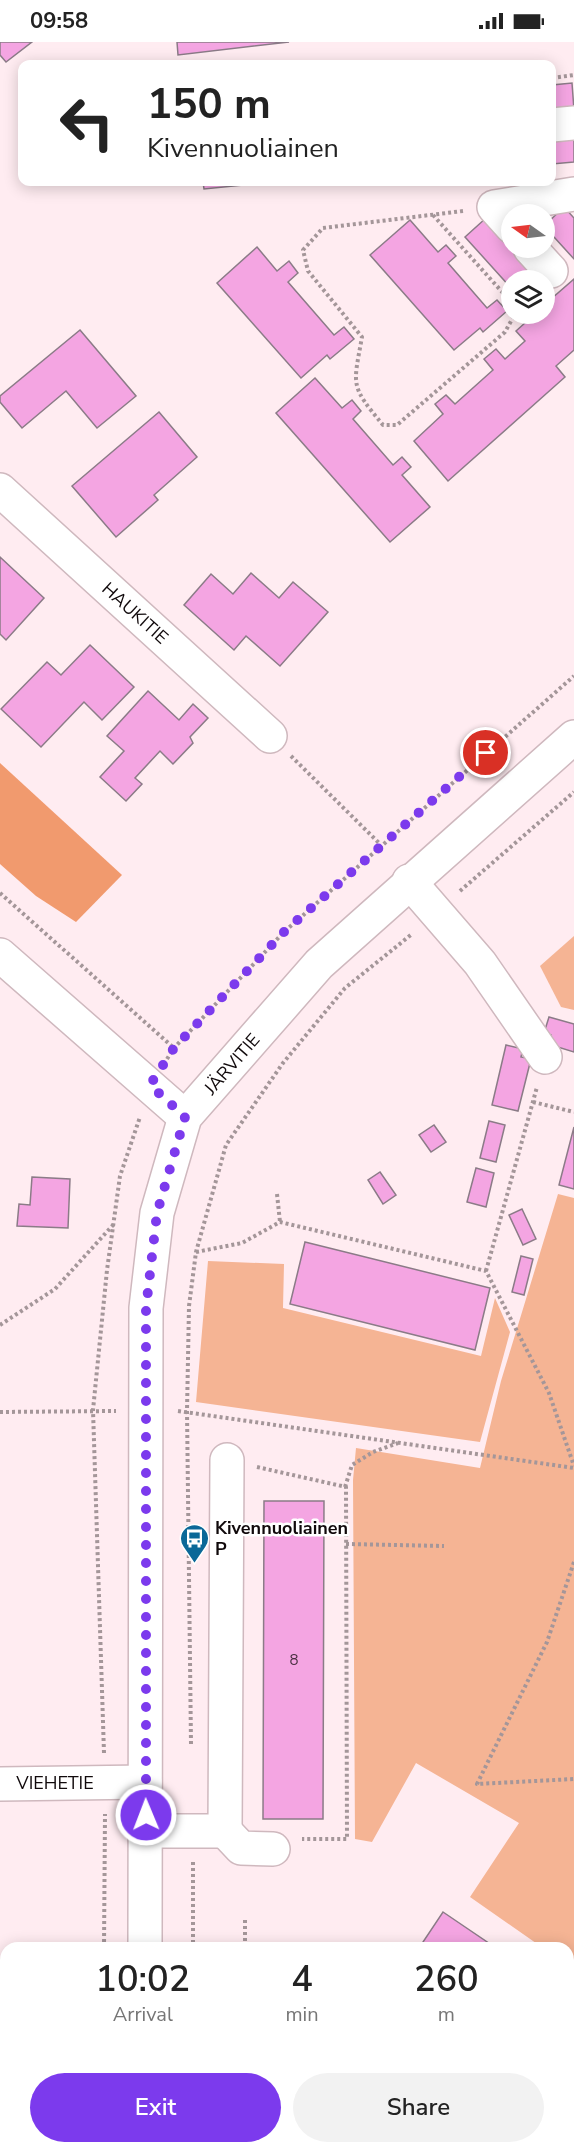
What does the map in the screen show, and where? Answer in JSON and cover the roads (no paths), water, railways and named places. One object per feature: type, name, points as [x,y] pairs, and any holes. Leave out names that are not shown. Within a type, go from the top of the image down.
[{"type":"street","points":[[556,125],[574,123]]},
{"type":"street","points":[[543,204],[574,194]]},
{"type":"street","name":"HAUKITIE","points":[[0,490],[270,736]]},
{"type":"street","name":"JÄRVITIE","points":[[145,1942],[146,1308],[157,1213],[185,1117],[319,964],[574,737]]},
{"type":"street","points":[[409,882],[503,992],[545,1057]]},
{"type":"street","points":[[0,955],[185,1117]]},
{"type":"street","points":[[227,1460],[225,1831],[241,1848],[273,1849]]},
{"type":"street","name":"VIEHETIE","points":[[0,1784],[145,1782]]},
{"type":"street","points":[[146,1832],[225,1831]]},
{"type":"place","name":"Kivennuoliainen P","points":[[194,1564]]}]
